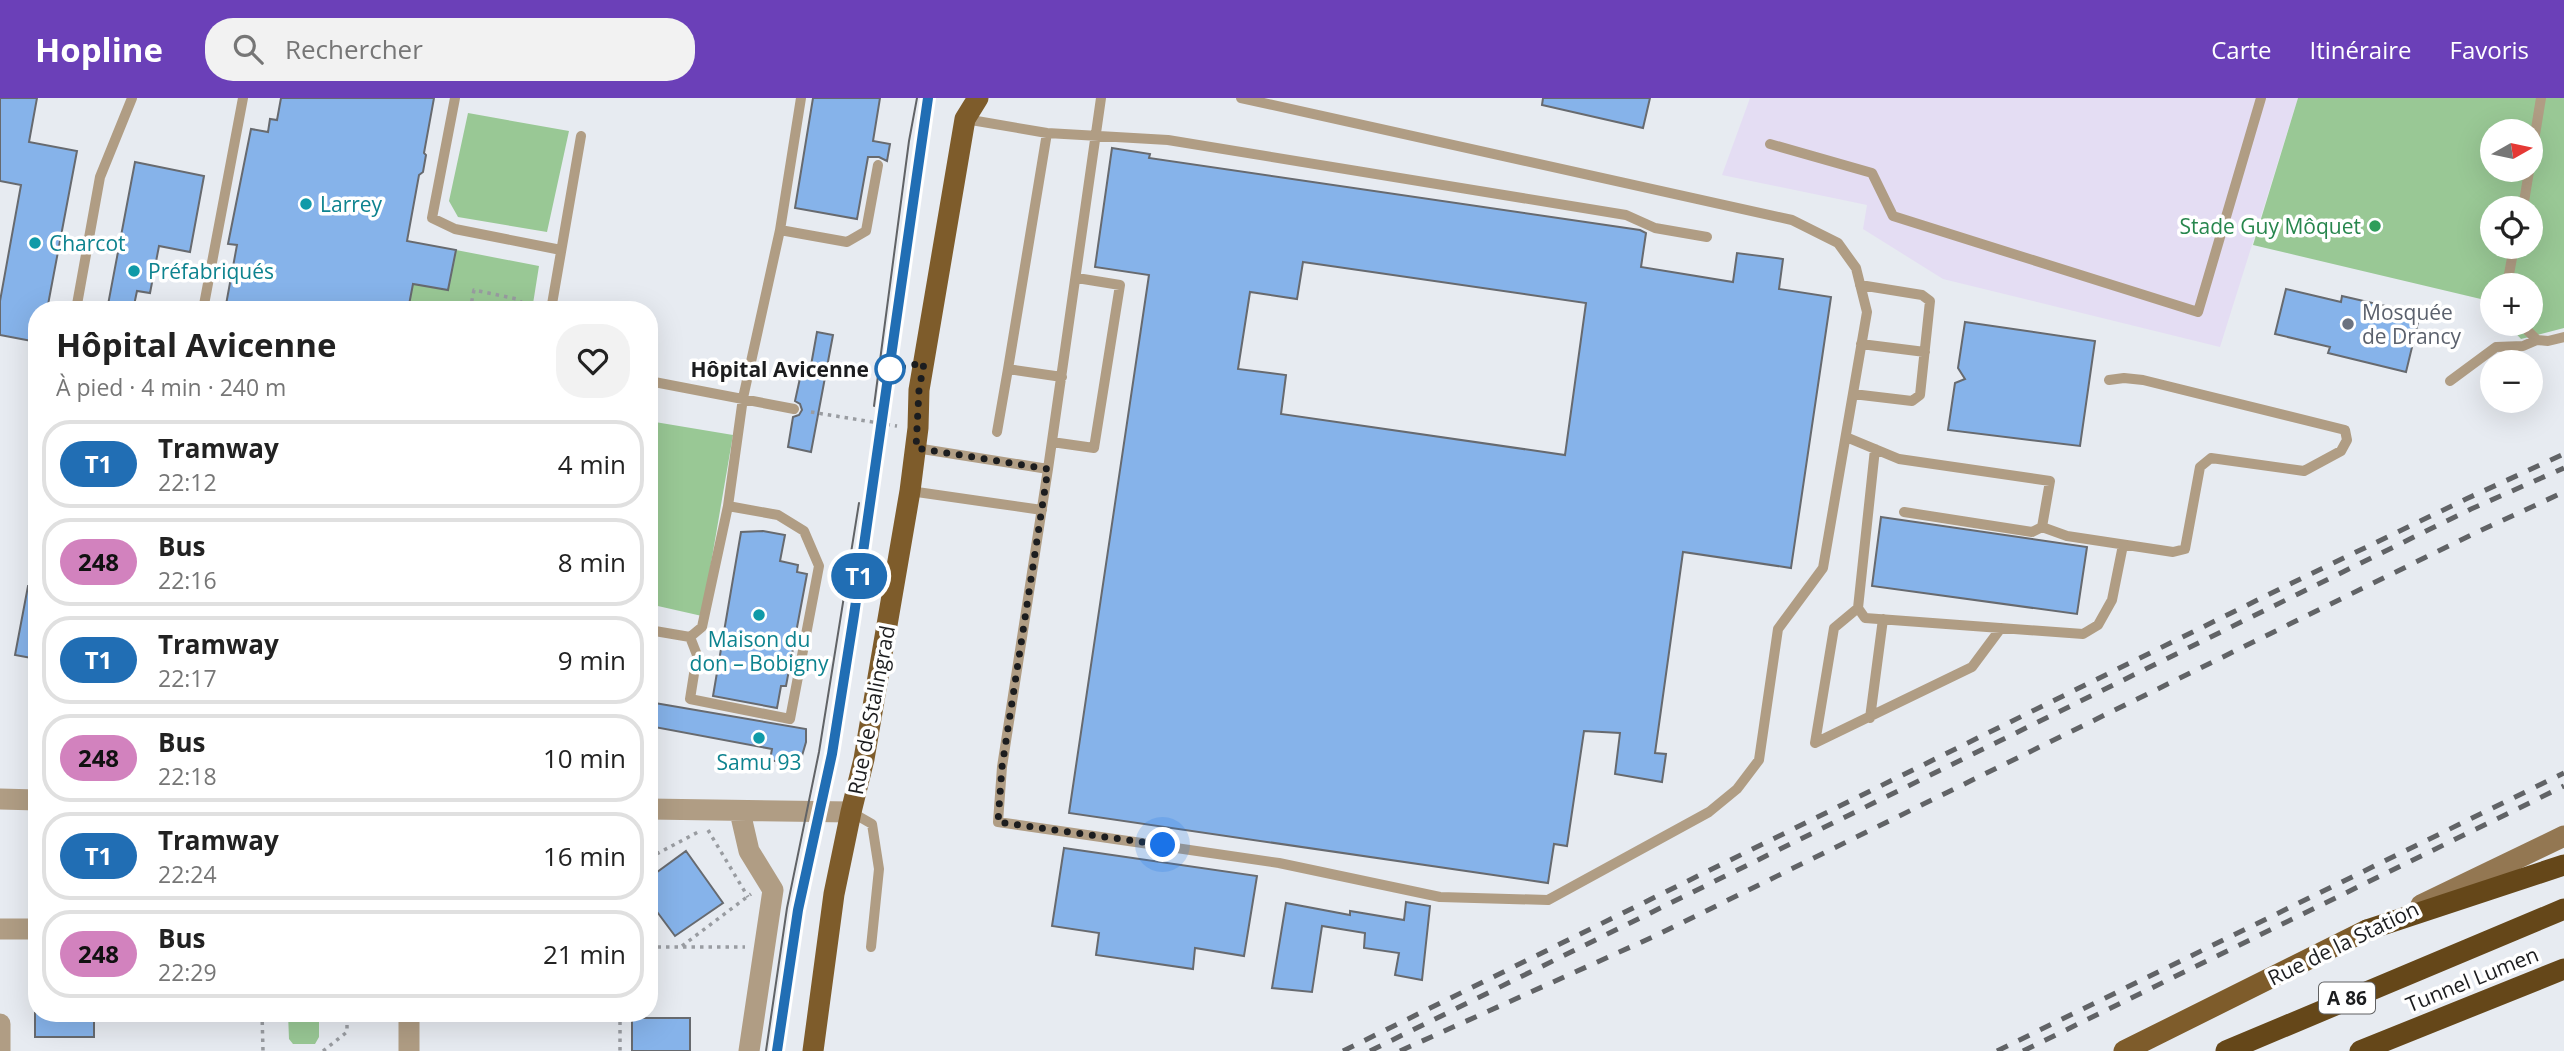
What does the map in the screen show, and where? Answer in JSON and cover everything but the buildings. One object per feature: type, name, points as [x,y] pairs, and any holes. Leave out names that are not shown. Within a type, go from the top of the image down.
[{"type":"highway","points":[[2367,930],[2564,865]]},
{"type":"highway","name":"Tunnel Lumen","points":[[2226,1051],[2564,909]]},
{"type":"highway","name":"Tunnel Lumen","points":[[2360,1051],[2564,969]]},
{"type":"main road","points":[[954,98],[965,119]]},
{"type":"main road","name":"Rue de Stalingrad","points":[[813,1051],[834,894],[850,812],[864,759],[910,491],[917,438],[919,390],[965,119],[978,98]]},
{"type":"main road","name":"Rue de la Station","points":[[2124,1051],[2367,930]]},
{"type":"street","points":[[0,799],[28,800]]},
{"type":"street","points":[[658,810],[742,819],[850,812]]},
{"type":"street","points":[[742,819],[749,851],[773,890],[749,1051]]},
{"type":"street","name":"Rue de la Station","points":[[2367,930],[2564,836]]},
{"type":"street","points":[[0,929],[28,929]]},
{"type":"street","points":[[409,1022],[409,1051]]},
{"type":"street","points":[[0,1024],[0,1051]]},
{"type":"lane","points":[[78,301],[100,177],[132,98]]},
{"type":"lane","points":[[205,301],[243,98]]},
{"type":"lane","points":[[455,98],[432,218],[455,229],[561,250]]},
{"type":"lane","points":[[658,632],[690,637],[702,627],[727,506],[743,398],[780,230],[801,98]]},
{"type":"lane","points":[[1101,98],[1077,278],[1002,767],[998,822],[1279,863],[1440,897],[1548,900],[1709,812],[1737,789],[1759,760],[1779,629],[1824,569],[1867,312],[1856,268],[1838,243],[1792,220],[1241,98]]},
{"type":"lane","points":[[1770,144],[1872,173],[1893,216],[2198,312],[2260,98]]},
{"type":"lane","points":[[2525,196],[2540,98]]},
{"type":"lane","points":[[965,119],[1048,133],[1168,141],[1626,215],[1655,228],[1707,237]]},
{"type":"lane","points":[[997,432],[1048,133]]},
{"type":"lane","points":[[552,301],[581,136]]},
{"type":"lane","points":[[780,230],[846,242],[866,231],[878,165]]},
{"type":"lane","points":[[1052,442],[1094,448],[1120,285],[1077,278]]},
{"type":"lane","points":[[1853,394],[1912,401],[1920,396],[1930,301],[1922,295],[1860,285]]},
{"type":"lane","points":[[2532,336],[2536,341]]},
{"type":"lane","points":[[2450,381],[2496,347],[2523,346],[2564,337]]},
{"type":"lane","points":[[1861,344],[1925,352]]},
{"type":"lane","points":[[1009,369],[1062,377]]},
{"type":"lane","points":[[1904,512],[2032,532],[2042,527],[2067,536],[2173,552],[2185,549],[2200,467],[2211,458],[2304,471],[2341,450],[2347,440],[2345,430],[2143,380],[2109,380]]},
{"type":"lane","points":[[658,382],[794,409]]},
{"type":"lane","points":[[1846,437],[1899,458],[2050,481],[2042,527]]},
{"type":"lane","points":[[917,438],[980,458],[1048,469]]},
{"type":"lane","points":[[1875,449],[1858,608],[1865,618],[2083,634],[2098,625],[2112,600],[2123,545]]},
{"type":"lane","points":[[910,491],[1042,510]]},
{"type":"lane","points":[[690,637],[697,655],[690,699],[790,719],[819,566],[804,531],[778,515],[727,506]]},
{"type":"lane","points":[[1858,608],[1834,628],[1815,743],[1972,667],[2001,628]]},
{"type":"lane","points":[[1870,718],[1883,619]]},
{"type":"lane","points":[[850,812],[872,824],[879,869],[871,947]]},
{"type":"path","points":[[472,301],[474,290],[520,301]]},
{"type":"path","points":[[811,412],[917,438]]},
{"type":"path","points":[[658,853],[699,831],[708,831],[742,819]]},
{"type":"path","points":[[708,831],[748,897]]},
{"type":"path","points":[[680,947],[768,882]]},
{"type":"path","points":[[658,947],[764,947]]},
{"type":"path","points":[[262,1022],[263,1051]]},
{"type":"path","points":[[323,1051],[347,1032],[347,1022]]},
{"type":"path","points":[[620,1022],[621,1051]]},
{"type":"shaded area","points":[[1750,98],[2298,98],[2220,347],[1943,279],[1863,229],[1867,205],[1722,175]]},
{"type":"green space","name":"Stade Guy Môquet","points":[[2298,98],[2564,98],[2564,328],[2543,333],[2543,273],[2480,273],[2480,299],[2253,245]]},
{"type":"green space","points":[[468,113],[569,131],[547,232],[458,217],[449,201]]},
{"type":"green space","points":[[456,250],[539,266],[533,301],[410,301],[413,284],[448,290]]},
{"type":"green space","points":[[658,422],[733,435],[702,616],[658,606]]},
{"type":"green space","points":[[288,1022],[319,1022],[319,1037],[315,1044],[293,1044],[289,1039]]},
{"type":"tram line","points":[[874,406],[917,98]]},
{"type":"tram line","points":[[777,1051],[798,910],[832,754],[928,98]]},
{"type":"tram line","name":"T1","points":[[777,1051],[798,910],[832,754],[928,98]]},
{"type":"tram line","points":[[766,1051],[787,908],[819,752],[859,503]]},
{"type":"railway","points":[[1343,1051],[2292,583],[2564,454]]},
{"type":"railway","points":[[1370,1051],[2471,509],[2564,468]]},
{"type":"railway","points":[[1400,1051],[1655,936],[2473,534],[2564,492]]},
{"type":"railway","points":[[1997,1051],[2564,773]]},
{"type":"railway","points":[[2023,1051],[2564,786]]},
{"type":"place","name":"Larrey","points":[[306,204]]},
{"type":"place","name":"Stade Guy Môquet","points":[[2375,226]]},
{"type":"place","name":"Charcot","points":[[35,243]]},
{"type":"place","name":"Préfabriqués","points":[[134,271]]},
{"type":"place","name":"Mosquée de Drancy","points":[[2348,324]]},
{"type":"place","name":"Hôpital Avicenne","points":[[890,369]]},
{"type":"place","name":"Maison du don – Bobigny","points":[[759,615]]},
{"type":"place","name":"Samu 93","points":[[759,738]]},
{"type":"route","points":[[890,369],[924,363],[919,390],[916,448],[1048,469],[1002,767],[998,822],[1163,845]]}]
